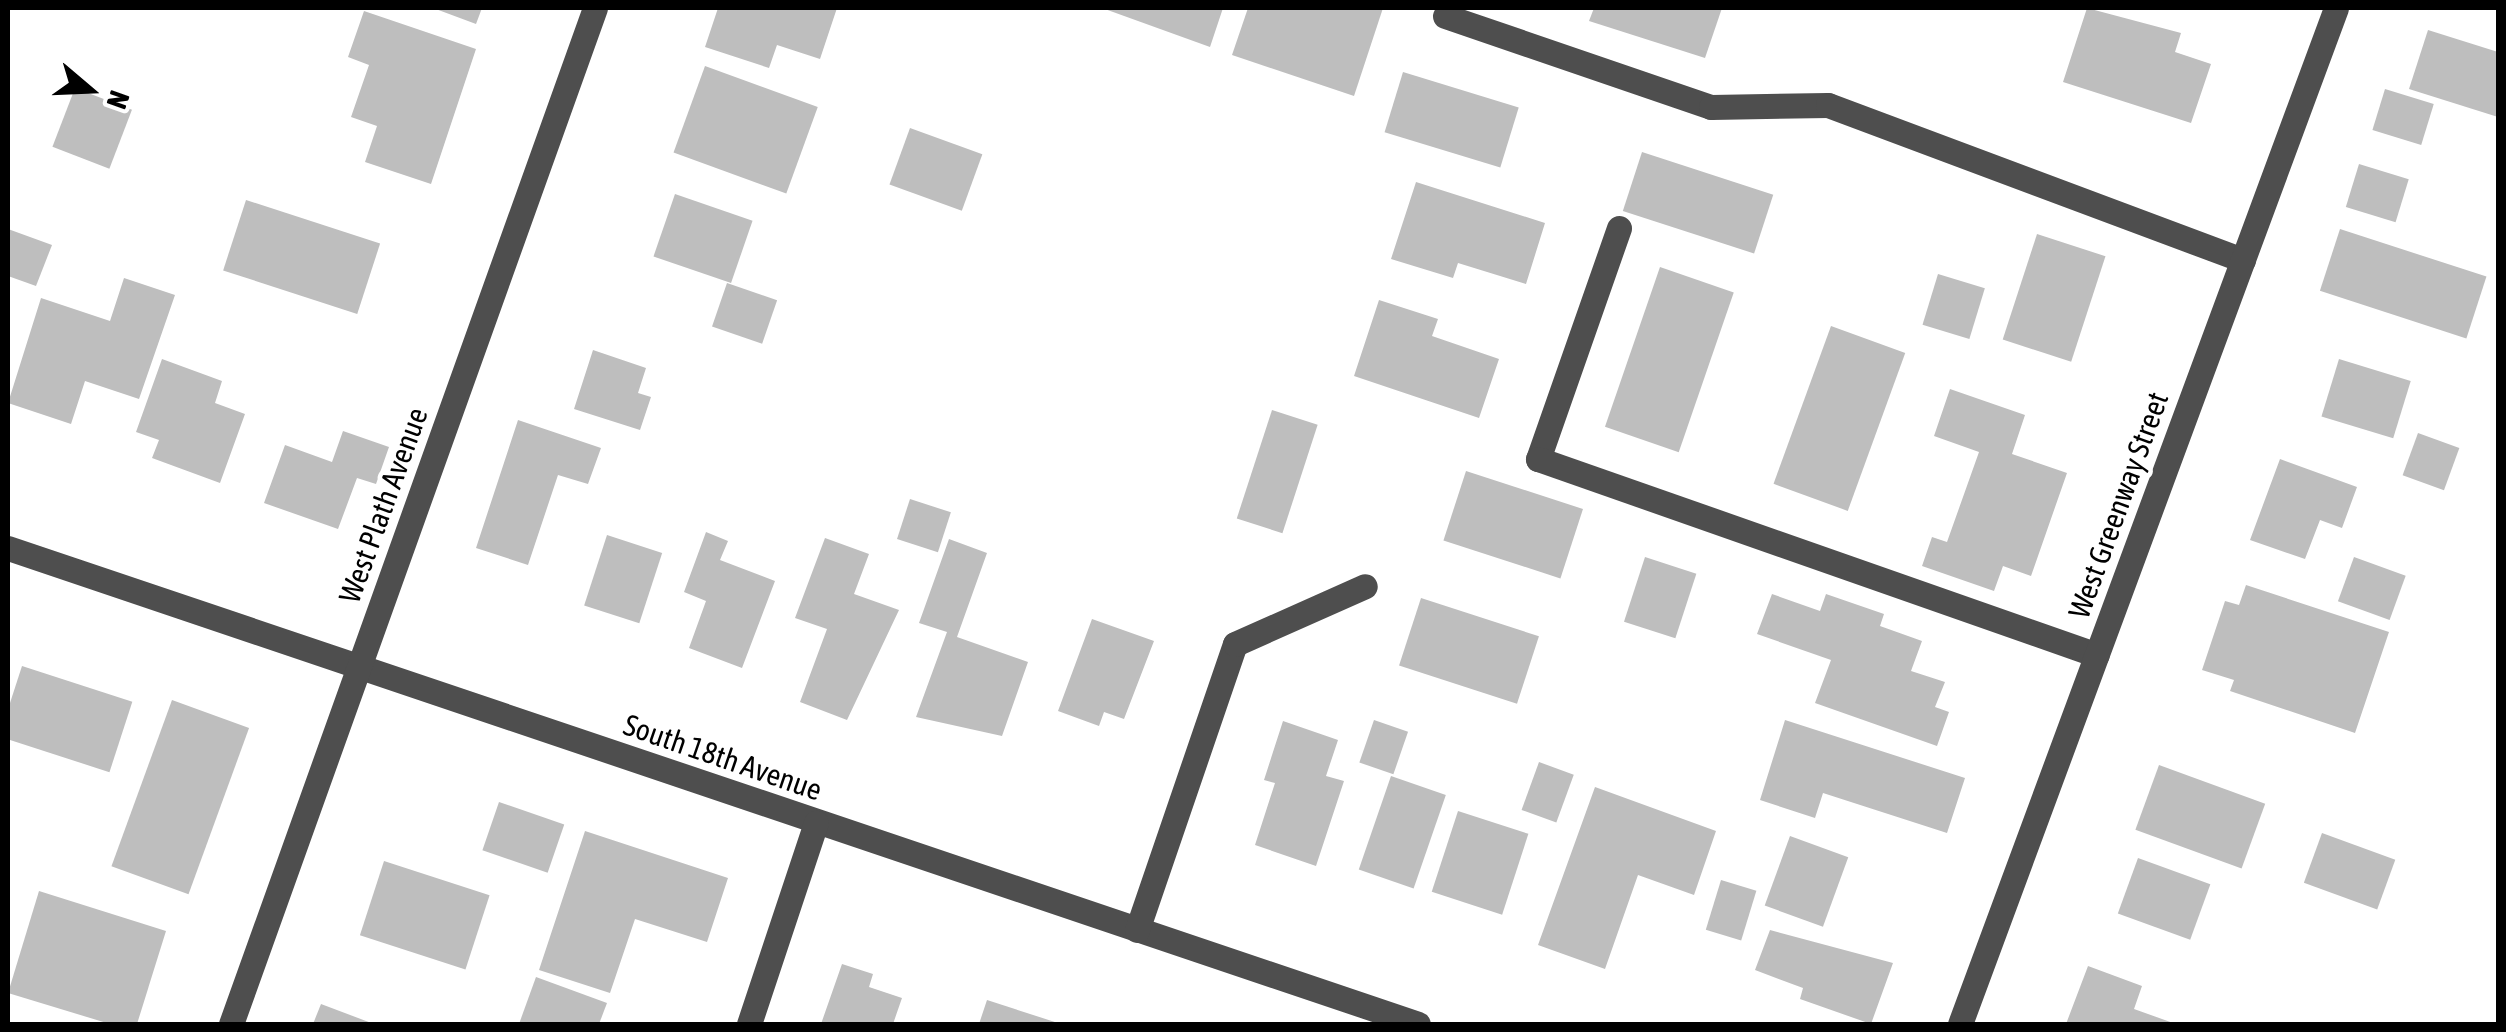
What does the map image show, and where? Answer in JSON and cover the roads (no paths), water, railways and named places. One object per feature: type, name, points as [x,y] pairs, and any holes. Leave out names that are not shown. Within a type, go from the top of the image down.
[{"type":"street","name":"West Plath Avenue","points":[[231,1024],[596,8]]},
{"type":"street","name":"West Greenway Street","points":[[1960,1024],[2336,8]]},
{"type":"street","points":[[1445,16],[1710,107],[1828,105],[2243,260]]},
{"type":"street","points":[[1619,228],[1538,459],[2097,654]]},
{"type":"street","name":"South 18th Avenue","points":[[8,548],[1418,1024]]},
{"type":"street","points":[[1137,930],[1235,644],[1365,586]]},
{"type":"street","points":[[749,1024],[816,822]]}]
